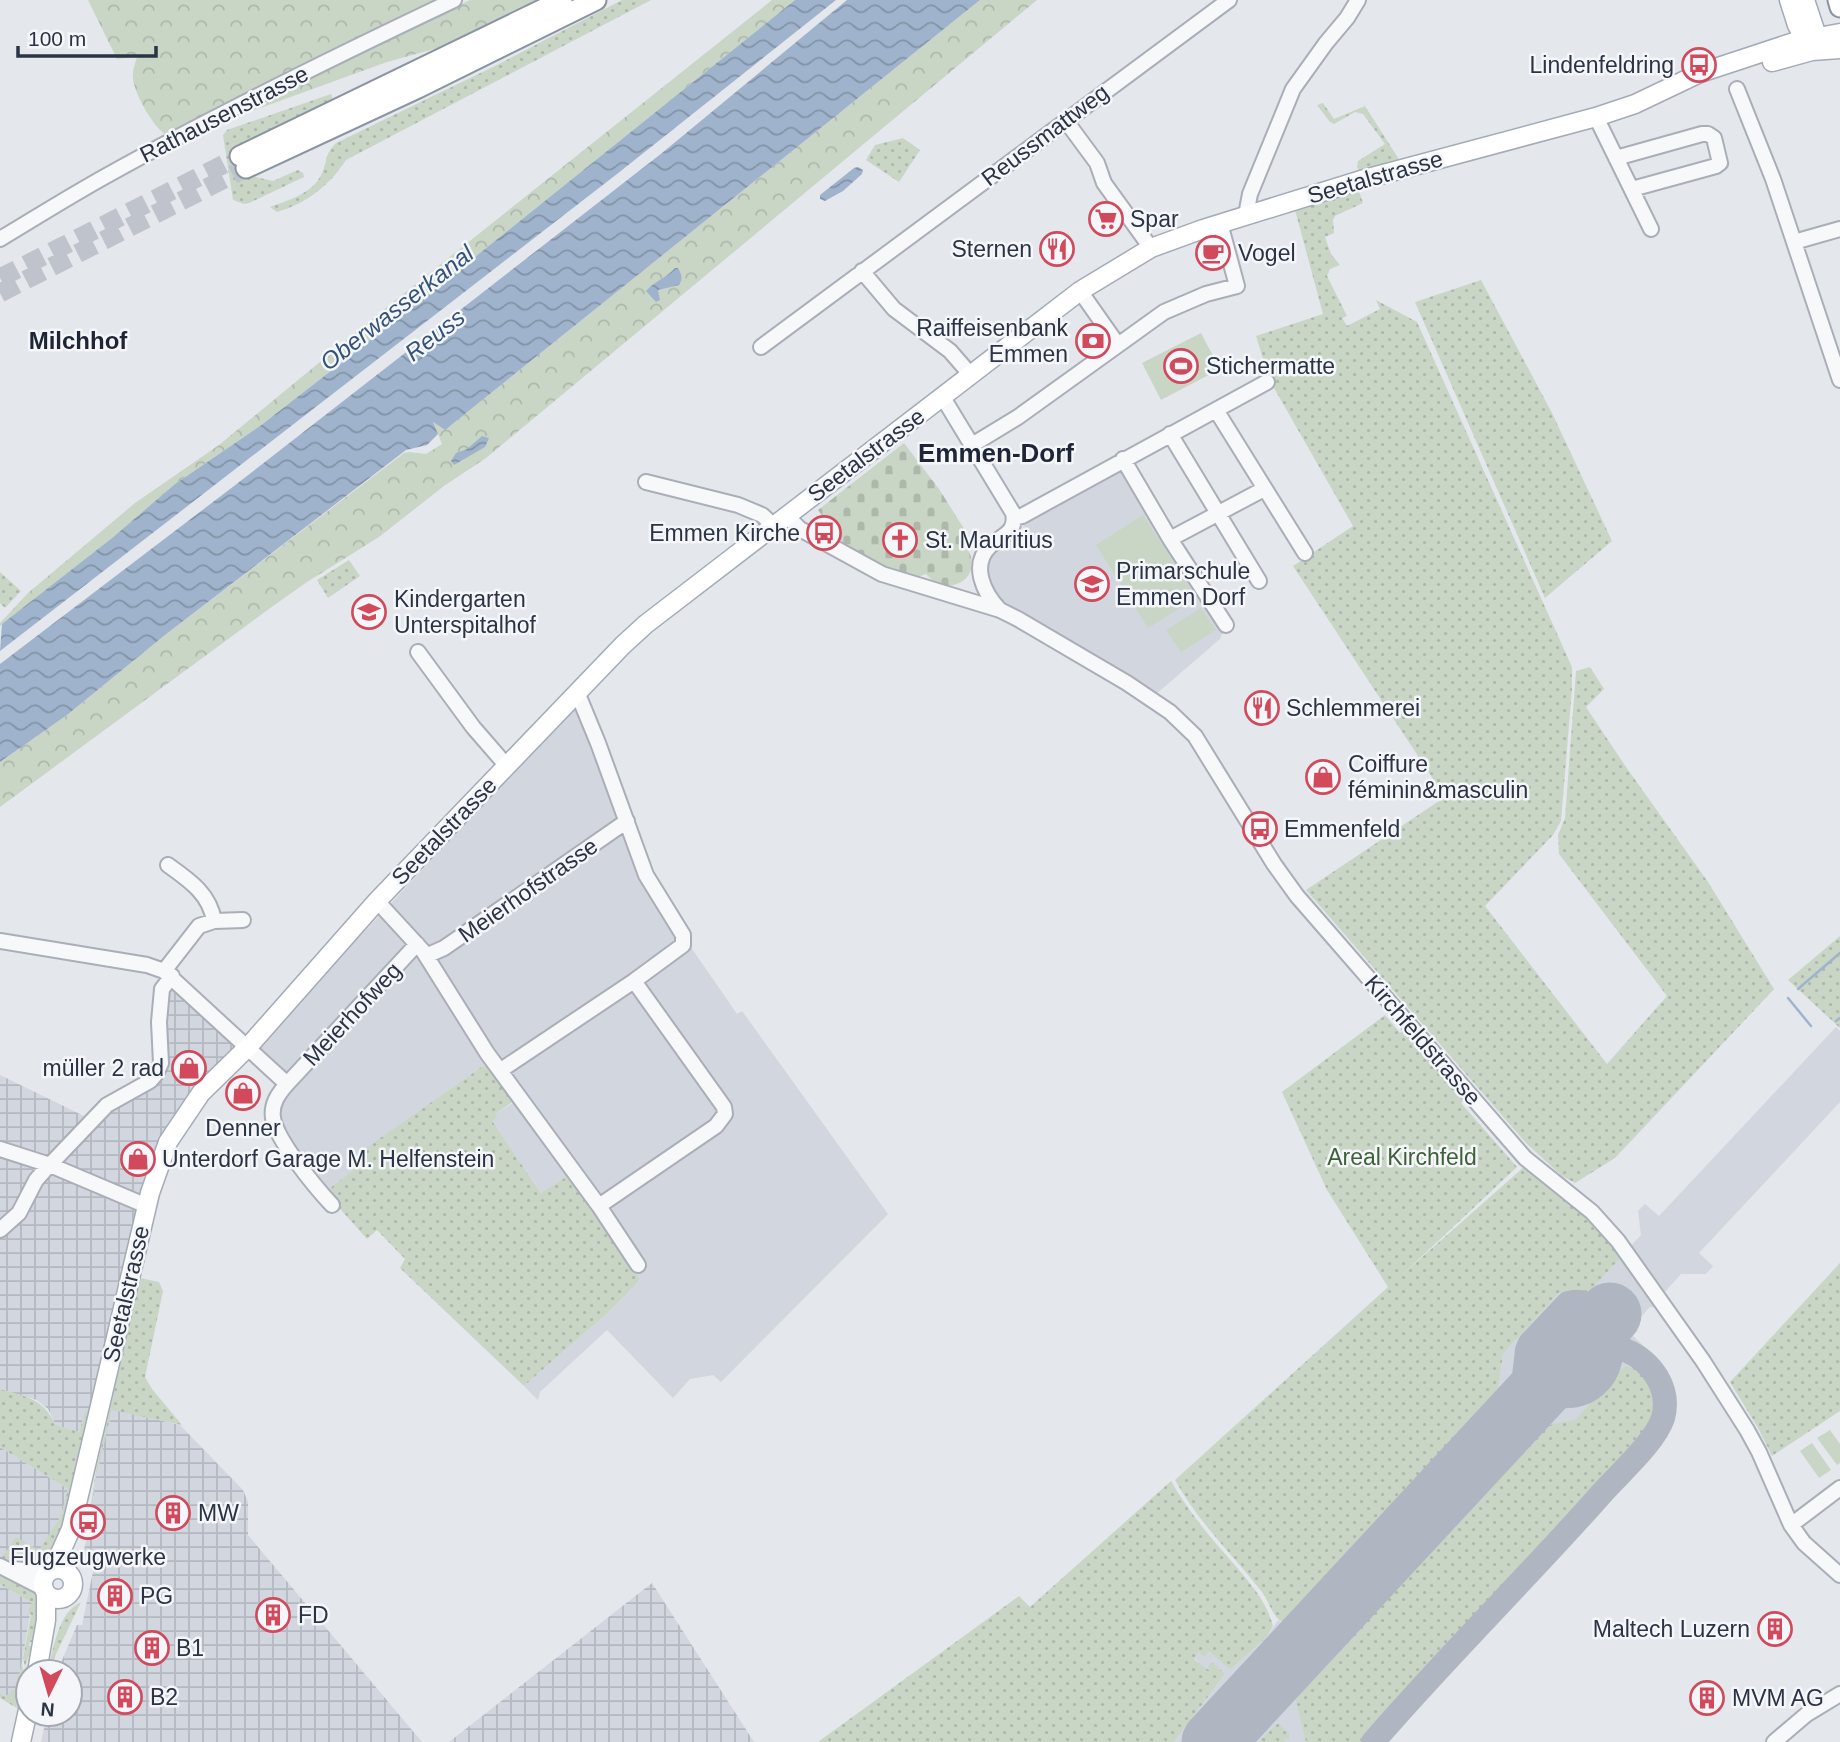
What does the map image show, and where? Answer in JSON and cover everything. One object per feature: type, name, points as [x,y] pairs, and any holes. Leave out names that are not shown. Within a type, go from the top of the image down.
[{"type":"highway","points":[[562,0],[243,162],[418,88],[596,0]]},
{"type":"highway","points":[[1838,0],[1840,7]]},
{"type":"main road","points":[[1788,0],[1811,42]]},
{"type":"main road","points":[[1782,47],[1787,31],[1788,0]]},
{"type":"main road","points":[[1805,0],[1811,42]]},
{"type":"main road","name":"Seetalstrasse","points":[[1635,104],[1656,101],[1840,33]]},
{"type":"main road","name":"Seetalstrasse","points":[[40,1658],[52,1579],[71,1529],[146,1206],[158,1165],[174,1132],[201,1093],[248,1046],[377,901],[506,765],[646,624],[1080,291],[1151,248],[1220,223],[1361,180],[1597,117],[1635,104],[1692,76],[1782,47],[1811,42],[1840,49]]},
{"type":"main road","name":"Seetalstrasse","points":[[43,1646],[66,1596],[55,1599],[52,1579]]},
{"type":"street","name":"Rathausenstrasse","points":[[0,239],[166,144],[344,52],[454,0]]},
{"type":"street","name":"Reussmattweg","points":[[761,347],[1229,0]]},
{"type":"street","points":[[1246,215],[1250,194],[1293,89],[1348,18],[1358,0]]},
{"type":"street","points":[[1737,89],[1773,178],[1840,380]]},
{"type":"street","points":[[1597,117],[1651,229]]},
{"type":"street","points":[[1066,121],[1097,163],[1104,183],[1151,248]]},
{"type":"street","points":[[1616,158],[1702,134],[1714,138],[1720,158],[1720,163],[1716,166],[1632,190]]},
{"type":"street","points":[[972,445],[1018,417],[1148,322],[1176,306],[1237,286],[1220,223]]},
{"type":"street","points":[[1794,242],[1840,229]]},
{"type":"street","points":[[862,271],[894,309],[950,351],[971,374]]},
{"type":"street","points":[[1080,291],[1118,345]]},
{"type":"street","points":[[1014,518],[1267,382]]},
{"type":"street","points":[[942,397],[1006,499],[1014,518],[1010,532],[992,544],[984,554],[980,576],[968,592],[958,598]]},
{"type":"street","points":[[1216,410],[1305,553]]},
{"type":"street","points":[[1170,434],[1259,582]]},
{"type":"street","points":[[1123,460],[1226,625]]},
{"type":"street","name":"Kirchfeldstrasse","points":[[646,482],[738,505],[800,529],[882,574],[1000,610],[1127,683],[1170,712],[1195,736],[1274,864],[1297,896],[1525,1157],[1602,1222],[1627,1253],[1703,1361],[1747,1430],[1791,1525],[1804,1543],[1840,1575]]},
{"type":"street","points":[[1170,539],[1264,489]]},
{"type":"street","name":"Kirchfeldstrasse","points":[[980,576],[987,596],[1000,610]]},
{"type":"street","points":[[418,652],[473,727],[506,765]]},
{"type":"street","name":"Meierhofstrasse","points":[[501,1070],[683,945],[683,935],[646,875],[577,692]]},
{"type":"street","name":"Meierhofstrasse","points":[[422,950],[444,948],[627,821]]},
{"type":"street","points":[[168,865],[205,895],[214,921]]},
{"type":"street","points":[[377,901],[422,950],[487,1053],[599,1206],[638,1265]]},
{"type":"street","points":[[0,1230],[19,1213],[36,1181],[107,1105],[150,1081],[156,1074],[161,1063],[159,1022],[162,989],[168,973],[195,929],[214,921],[243,920]]},
{"type":"street","points":[[0,941],[147,965],[168,973],[287,1084],[275,1100],[275,1126],[295,1159],[332,1205]]},
{"type":"street","name":"Meierhofweg","points":[[287,1084],[422,950]]},
{"type":"street","points":[[599,1206],[716,1126],[725,1114],[724,1107],[634,981]]},
{"type":"street","points":[[0,1149],[50,1166],[146,1206]]},
{"type":"street","points":[[1791,1525],[1840,1488]]},
{"type":"street","points":[[3,1568],[52,1579]]},
{"type":"street","points":[[1774,1742],[1807,1714],[1840,1694]]},
{"type":"shaded area","name":"Primarschule Emmen Dorf","points":[[1120,463],[1224,629],[1220,639],[1155,695],[1003,602],[990,590],[985,579],[988,555],[999,545],[1022,532],[1025,518]]},
{"type":"shaded area","points":[[588,694],[590,709],[642,856],[688,943],[737,1014],[742,1011],[888,1214],[721,1382],[713,1375],[690,1379],[673,1398],[607,1330],[540,1392],[538,1400],[524,1386],[612,1309],[640,1280],[569,1177],[542,1194],[491,1120],[495,1114],[513,1103],[491,1068],[483,1066],[360,1153],[363,1160],[361,1164],[325,1192],[280,1139],[274,1079],[248,1055]]},
{"type":"shaded area","points":[[172,976],[248,1047],[201,1093],[147,1206],[56,1168],[107,1105],[156,1074],[159,1022]]},
{"type":"shaded area","points":[[1836,1027],[1840,1031],[1840,1102],[1699,1253],[1713,1266],[1706,1274],[1681,1274],[1662,1295],[1660,1308],[1650,1307],[1628,1331],[1661,1363],[1674,1391],[1674,1415],[1658,1445],[1647,1453],[1381,1742],[1174,1742],[1225,1674],[1208,1671],[1194,1658],[1199,1652],[1209,1651],[1230,1670],[1266,1638],[1278,1620],[1284,1623],[1498,1391],[1503,1354],[1559,1293],[1588,1293],[1641,1235],[1638,1211],[1645,1204],[1659,1216]]},
{"type":"shaded area","points":[[0,1075],[88,1118],[50,1156],[34,1167],[33,1175],[48,1176],[54,1173],[132,1207],[135,1211],[93,1409],[85,1413],[79,1432],[56,1425],[48,1409],[37,1400],[0,1389]]},
{"type":"shaded area","points":[[112,1409],[180,1425],[243,1490],[248,1502],[248,1535],[422,1742],[41,1742],[44,1728],[84,1728],[84,1658],[63,1658],[77,1625],[82,1625],[96,1557],[83,1554],[91,1520],[95,1481]]},
{"type":"shaded area","points":[[0,1447],[68,1489],[61,1516],[39,1551],[7,1553],[0,1560]]},
{"type":"shaded area","points":[[652,1583],[754,1742],[449,1742]]},
{"type":"shaded area","points":[[0,1584],[32,1603],[23,1658],[14,1658],[14,1690],[5,1697],[0,1692]]},
{"type":"green space","points":[[88,0],[443,0],[168,136],[151,119],[137,94],[133,76],[137,57],[117,59]]},
{"type":"green space","points":[[470,0],[536,0],[452,44],[387,62],[241,115],[239,111]]},
{"type":"green space","points":[[622,0],[651,0],[346,160],[333,178],[298,204],[277,212],[270,207],[300,195],[313,186],[336,143],[501,63]]},
{"type":"green space","points":[[772,0],[795,0],[404,314],[260,426],[175,484],[112,538],[0,626],[28,593],[135,503],[219,445],[377,315]]},
{"type":"green space","points":[[980,0],[1037,0],[486,458],[444,486],[379,537],[273,606],[0,807],[0,762],[67,715],[165,635],[404,453],[426,454],[442,444],[433,422],[445,430]]},
{"type":"green space","points":[[331,94],[333,100],[237,147],[246,175],[273,181],[298,170],[304,177],[249,203],[233,200],[223,135],[227,130]]},
{"type":"green space","points":[[1323,103],[1334,119],[1365,106],[1400,161],[1360,172],[1358,161],[1385,144],[1363,114],[1355,112],[1334,124],[1317,105]]},
{"type":"green space","points":[[903,138],[920,150],[899,182],[866,160],[875,145]]},
{"type":"green space","points":[[1359,191],[1363,203],[1335,216],[1334,233],[1325,237],[1331,254],[1340,265],[1330,269],[1327,276],[1347,316],[1342,318],[1347,326],[1380,309],[1376,300],[1417,322],[1572,667],[1561,821],[1553,835],[1485,906],[1607,1064],[1667,996],[1559,854],[1558,835],[1565,818],[1576,671],[1590,667],[1604,689],[1586,707],[1708,882],[1774,989],[1615,1158],[1575,1183],[1562,1176],[1526,1143],[1306,890],[1445,797],[1293,566],[1353,526],[1270,381],[1256,336],[1323,314],[1295,210]]},
{"type":"green space","points":[[1481,280],[1552,413],[1612,541],[1545,598],[1415,302]]},
{"type":"green space","name":"Stichermatte","points":[[1201,333],[1220,369],[1161,400],[1142,363]]},
{"type":"green space","points":[[904,443],[939,489],[975,546],[968,550],[972,560],[971,569],[961,582],[944,585],[935,582],[926,574],[915,578],[888,570],[847,549],[818,510]]},
{"type":"green space","points":[[1143,515],[1196,598],[1148,628],[1096,545]]},
{"type":"green space","points":[[349,560],[360,576],[328,598],[317,580]]},
{"type":"green space","points":[[0,572],[21,591],[5,608],[0,603]]},
{"type":"green space","points":[[1201,608],[1216,630],[1181,652],[1166,630]]},
{"type":"green space","points":[[1840,936],[1840,1028],[1788,980]]},
{"type":"green space","name":"Areal Kirchfeld","points":[[1385,1015],[1400,1033],[1404,1030],[1465,1100],[1461,1103],[1517,1167],[1403,1274],[1525,1166],[1586,1214],[1623,1255],[1588,1293],[1559,1293],[1503,1354],[1498,1391],[1284,1623],[1277,1617],[1262,1592],[1194,1510],[1175,1480],[1388,1287],[1327,1190],[1282,1092]]},
{"type":"green space","points":[[483,1066],[491,1068],[514,1101],[495,1114],[497,1117],[492,1121],[541,1193],[568,1176],[640,1280],[612,1309],[524,1386],[400,1268],[405,1259],[377,1230],[367,1239],[325,1192],[361,1164],[363,1160],[359,1153]]},
{"type":"green space","points":[[1840,1263],[1840,1411],[1772,1456],[1730,1382]]},
{"type":"green space","points":[[140,1278],[159,1282],[163,1291],[145,1377],[182,1425],[112,1410],[95,1481],[91,1520],[96,1470]]},
{"type":"green space","points":[[1625,1366],[1643,1374],[1653,1390],[1655,1409],[1650,1428],[1362,1742],[1306,1742],[1296,1700],[1315,1671],[1540,1427],[1575,1420]]},
{"type":"green space","points":[[0,1389],[33,1400],[45,1409],[56,1425],[79,1432],[85,1412],[91,1409],[62,1535],[47,1563],[23,1566],[0,1560],[16,1537],[39,1550],[61,1516],[68,1489],[0,1447]]},
{"type":"green space","points":[[1830,1430],[1840,1444],[1840,1463],[1837,1465],[1817,1438]]},
{"type":"green space","points":[[1812,1443],[1831,1470],[1819,1478],[1800,1451]]},
{"type":"green space","points":[[1171,1481],[1200,1524],[1257,1592],[1273,1626],[1266,1638],[1230,1670],[1209,1651],[1204,1657],[1199,1652],[1194,1659],[1208,1670],[1210,1669],[1207,1667],[1212,1662],[1225,1674],[1174,1742],[818,1742],[1019,1596],[1030,1607]]},
{"type":"green space","points":[[0,1573],[34,1591],[38,1597],[39,1613],[28,1658],[23,1658],[31,1615],[28,1610],[32,1603],[0,1584]]},
{"type":"green space","points":[[81,1602],[55,1658],[51,1658],[62,1623],[73,1607]]},
{"type":"green space","points":[[14,1689],[14,1706],[0,1698],[0,1692],[5,1697]]},
{"type":"green space","points":[[1278,1723],[1289,1733],[1289,1740],[1286,1738],[1283,1740],[1286,1742],[1258,1742]]},
{"type":"water","points":[[795,0],[836,0],[617,174],[0,651],[2,624],[112,538],[175,484],[260,426],[404,314]]},
{"type":"water","name":"Reuss","points":[[847,0],[980,0],[445,430],[433,422],[438,434],[427,445],[406,450],[165,635],[67,715],[0,762],[0,664],[662,153]]},
{"type":"water","points":[[858,167],[863,170],[862,174],[843,191],[825,201],[820,199],[820,195]]},
{"type":"water","points":[[678,268],[681,275],[679,285],[658,290],[660,300],[656,302],[646,291]]},
{"type":"water","points":[[482,436],[489,438],[485,447],[454,465],[451,461],[456,453],[467,449]]},
{"type":"waterway","points":[[1798,989],[1840,953]]},
{"type":"waterway","points":[[1788,998],[1811,1026]]},
{"type":"waterway","points":[[1836,1021],[1840,1018]]},
{"type":"taxiway","points":[[1517,1414],[1530,1343],[1568,1303],[1581,1302],[1593,1307],[1602,1317],[1611,1345],[1605,1374],[1586,1392],[1568,1396],[1535,1397],[1528,1401]]},
{"type":"taxiway","points":[[1373,1742],[1637,1456],[1659,1427],[1665,1407],[1662,1387],[1651,1369],[1635,1355],[1616,1348],[1599,1348],[1560,1365]]},
{"type":"runway","points":[[1213,1742],[1610,1314]]},
{"type":"tunnel","points":[[0,278],[240,156]]},
{"type":"tunnel","points":[[0,293],[246,168]]},
{"type":"place","name":"Lindenfeldring","points":[[1699,65]]},
{"type":"place","name":"Spar","points":[[1106,219]]},
{"type":"place","name":"Sternen","points":[[1057,249]]},
{"type":"place","name":"Vogel","points":[[1213,253]]},
{"type":"place","name":"Raiffeisenbank Emmen","points":[[1093,341]]},
{"type":"place","name":"Stichermatte","points":[[1181,366]]},
{"type":"place","name":"Emmen Kirche","points":[[824,533]]},
{"type":"place","name":"St. Mauritius","points":[[900,540]]},
{"type":"place","name":"Primarschule Emmen Dorf","points":[[1092,584]]},
{"type":"place","name":"Kindergarten Unterspitalhof","points":[[369,612]]},
{"type":"place","name":"Schlemmerei","points":[[1262,708]]},
{"type":"place","name":"Coiffure féminin&masculin","points":[[1323,777]]},
{"type":"place","name":"Emmenfeld","points":[[1260,829]]},
{"type":"place","name":"müller 2 rad","points":[[189,1068]]},
{"type":"place","name":"Denner","points":[[243,1093]]},
{"type":"place","name":"Unterdorf Garage M. Helfenstein","points":[[138,1159]]},
{"type":"place","name":"MW","points":[[173,1513]]},
{"type":"place","name":"Flugzeugwerke","points":[[88,1522]]},
{"type":"place","name":"PG","points":[[115,1596]]},
{"type":"place","name":"FD","points":[[273,1615]]},
{"type":"place","name":"Maltech Luzern","points":[[1775,1629]]},
{"type":"place","name":"B1","points":[[152,1648]]},
{"type":"place","name":"B2","points":[[125,1697]]},
{"type":"place","name":"MVM AG","points":[[1707,1698]]},
{"type":"district","name":"Milchhof","points":[[78,341]]},
{"type":"district","name":"Emmen-Dorf","points":[[996,453]]},
{"type":"water label","name":"Oberwasserkanal","points":[[397,308]]}]
